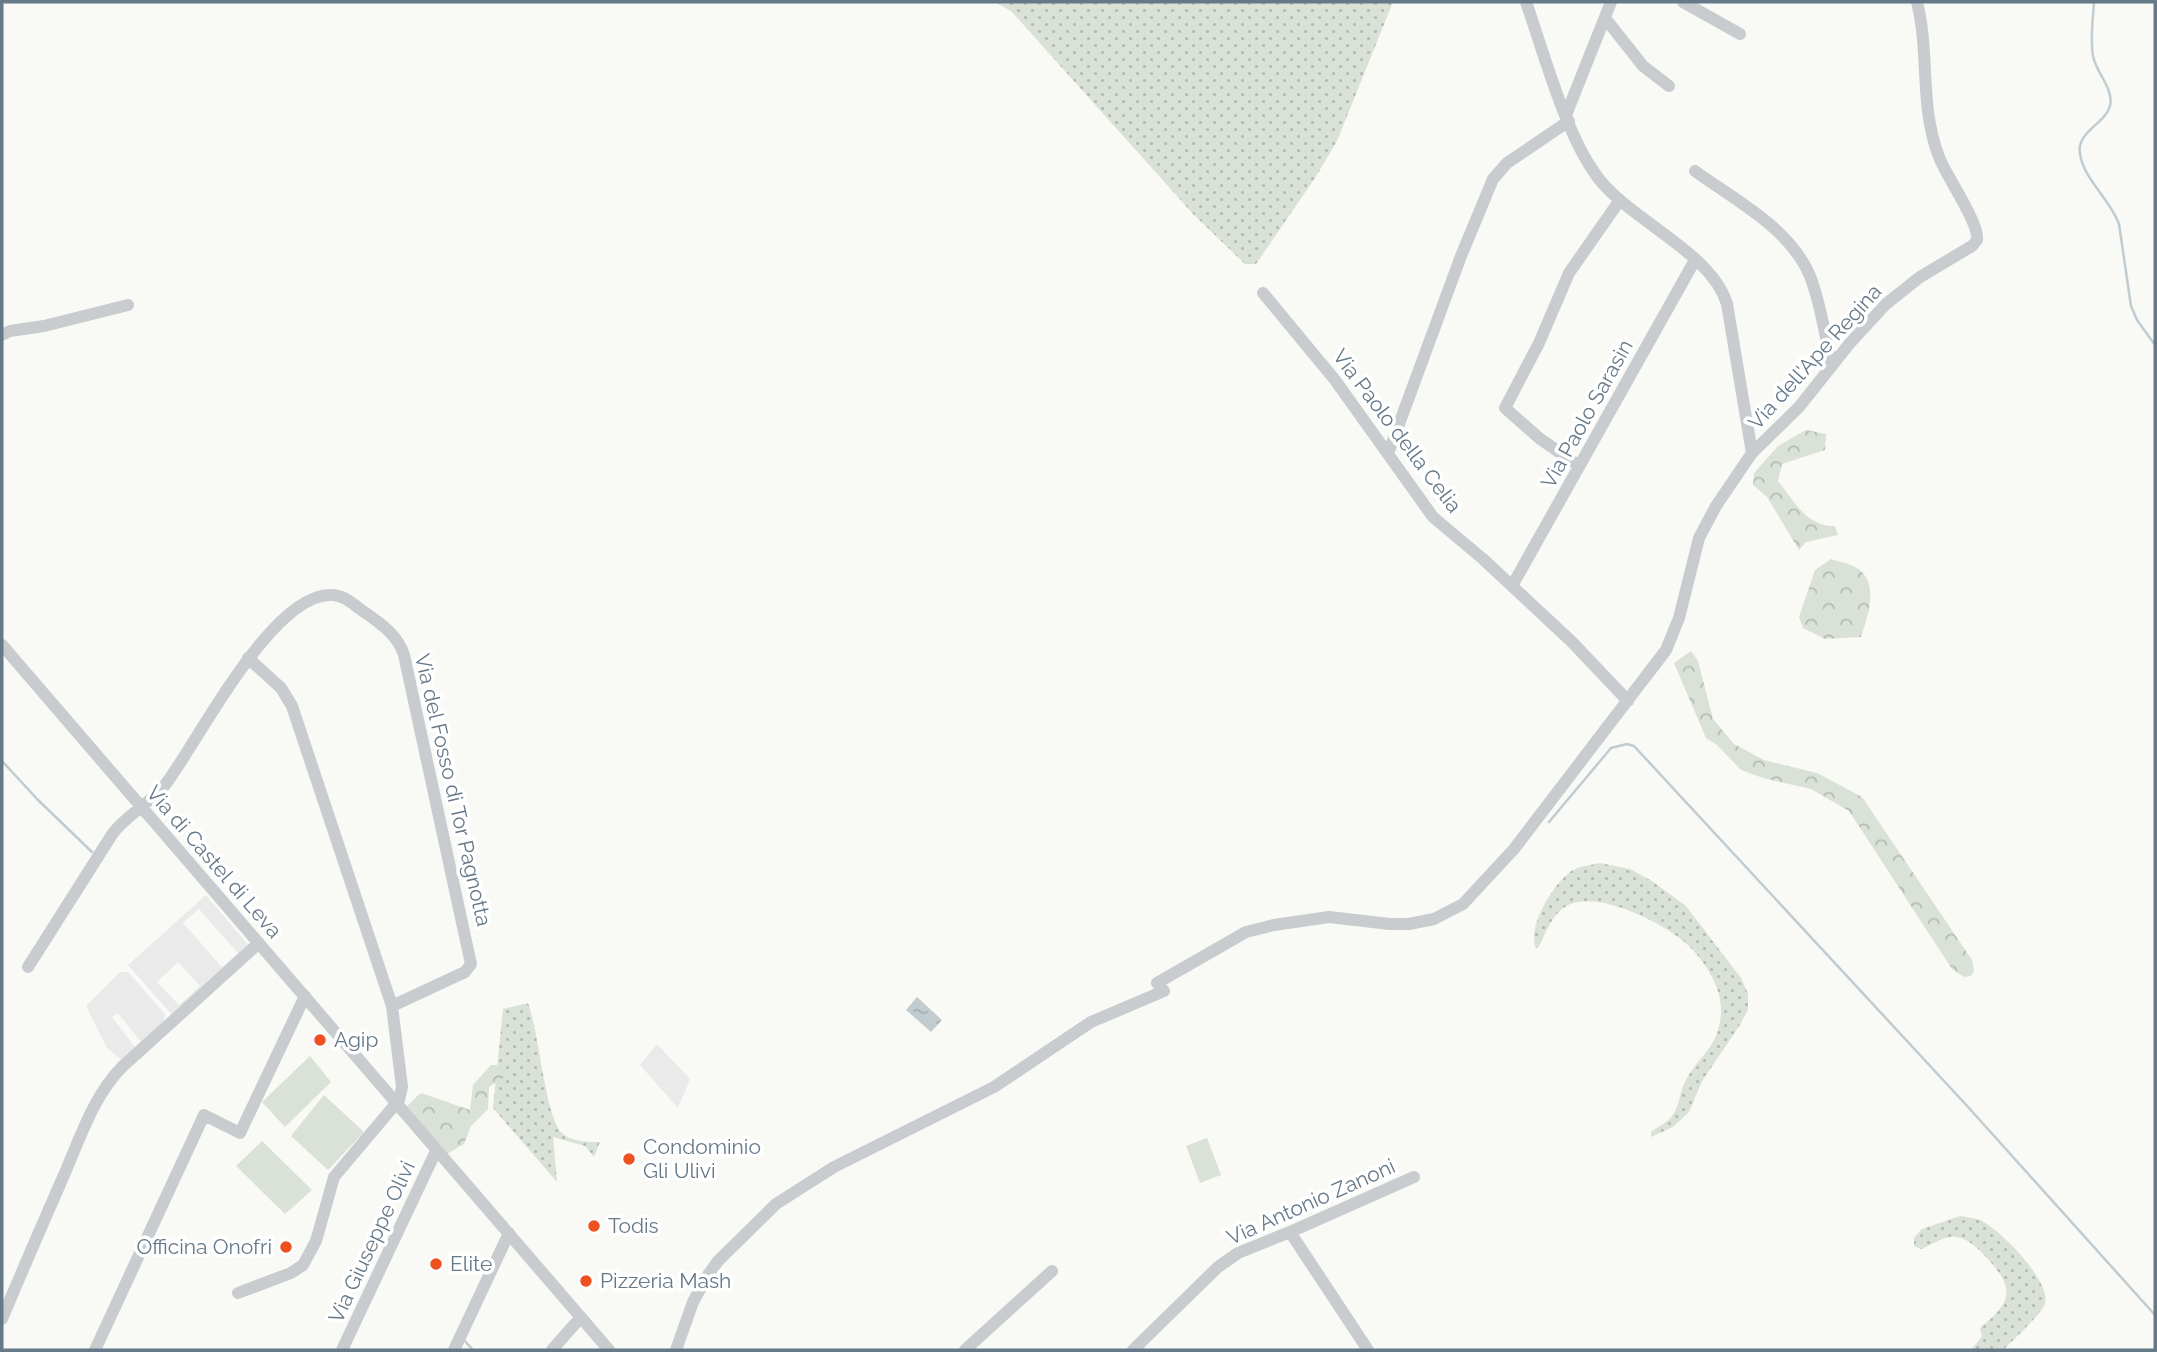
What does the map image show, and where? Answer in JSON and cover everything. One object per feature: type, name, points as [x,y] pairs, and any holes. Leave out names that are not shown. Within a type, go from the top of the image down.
[{"type":"street","points":[[1526,2],[1568,118],[1593,171],[1620,200],[1695,260],[1717,282],[1727,304],[1752,453]]},
{"type":"street","points":[[1388,454],[1461,256],[1493,179],[1507,163],[1568,118],[1611,2]]},
{"type":"street","points":[[1683,2],[1740,34]]},
{"type":"street","name":"Via dell'Ape Regina","points":[[676,1350],[693,1302],[718,1261],[776,1204],[834,1167],[994,1087],[1091,1022],[1164,991],[1157,983],[1246,932],[1329,916],[1390,924],[1423,922],[1449,913],[1463,904],[1514,849],[1629,701],[1669,643],[1679,618],[1699,538],[1752,453],[1798,407],[1886,304],[1920,277],[1972,246],[1978,238],[1976,226],[1941,162],[1928,122],[1923,34],[1917,2]]},
{"type":"street","points":[[1605,18],[1640,63],[1669,86]]},
{"type":"street","points":[[1695,172],[1768,223],[1796,252],[1809,275],[1816,296],[1832,366]]},
{"type":"street","points":[[1579,466],[1539,438],[1505,408],[1539,343],[1573,266],[1620,200]]},
{"type":"street","name":"Via Paolo Sarasin","points":[[1512,586],[1695,260]]},
{"type":"street","name":"Via Paolo della Celia","points":[[1263,293],[1335,380],[1433,517],[1573,642],[1629,701]]},
{"type":"street","points":[[2,335],[128,305]]},
{"type":"street","name":"Via del Fosso di Tor Pagnotta","points":[[28,967],[113,833],[131,814],[154,797],[168,780],[248,658],[265,637],[291,614],[309,602],[329,595],[349,601],[377,621],[393,634],[402,648],[471,964],[465,972],[392,1006]]},
{"type":"street","name":"Via di Castel di Leva","points":[[2,645],[609,1350]]},
{"type":"street","points":[[238,1293],[290,1273],[303,1265],[316,1241],[334,1177],[397,1104],[402,1087],[392,1006],[292,706],[281,688],[248,658]]},
{"type":"street","points":[[2,1319],[84,1130],[109,1082],[122,1067],[259,943]]},
{"type":"street","points":[[95,1350],[204,1115],[240,1133],[304,996]]},
{"type":"street","name":"Via Giuseppe Olivi","points":[[342,1350],[436,1151]]},
{"type":"street","name":"Via Antonio Zanoni","points":[[1133,1350],[1228,1259],[1250,1247],[1414,1177]]},
{"type":"street","points":[[1290,1232],[1368,1350]]},
{"type":"street","points":[[454,1350],[509,1233]]},
{"type":"street","points":[[965,1350],[1052,1270]]},
{"type":"street","points":[[552,1350],[581,1317]]},
{"type":"shaded area","points":[[206,895],[249,946],[172,1015],[128,965]],"holes":[[[199,909],[238,953],[222,967],[183,923]],[[178,962],[200,986],[179,1005],[157,982]]]},
{"type":"shaded area","points":[[120,972],[128,972],[165,1014],[163,1026],[123,1061],[107,1048],[86,1006]],"holes":[[[118,1013],[141,1042],[135,1047],[112,1017]]]},
{"type":"shaded area","points":[[657,1044],[690,1079],[678,1108],[640,1065]]},
{"type":"green space","points":[[995,2],[1393,2],[1337,141],[1256,264],[1245,264],[1194,215],[1011,11]]},
{"type":"green space","points":[[1806,430],[1826,434],[1825,450],[1782,464],[1778,481],[1802,511],[1817,522],[1835,526],[1838,535],[1806,542],[1799,550],[1767,497],[1753,485],[1754,473],[1778,446]]},
{"type":"green space","points":[[1831,559],[1856,567],[1867,579],[1870,604],[1861,637],[1825,639],[1803,628],[1799,617],[1815,570]]},
{"type":"green space","points":[[1691,651],[1698,661],[1713,719],[1734,744],[1764,760],[1817,773],[1862,797],[1972,960],[1974,971],[1971,976],[1964,977],[1952,969],[1849,811],[1811,789],[1741,770],[1717,745],[1706,738],[1674,663]]},
{"type":"green space","points":[[1600,863],[1630,869],[1652,881],[1686,906],[1741,978],[1748,994],[1748,1010],[1702,1081],[1689,1112],[1673,1127],[1651,1137],[1651,1132],[1675,1112],[1685,1082],[1712,1044],[1719,1025],[1721,1003],[1715,983],[1697,954],[1671,932],[1625,909],[1592,901],[1577,902],[1565,907],[1560,910],[1536,948],[1535,928],[1544,905],[1558,884],[1573,870]]},
{"type":"green space","points":[[528,1003],[551,1111],[557,1125],[563,1134],[571,1139],[600,1142],[594,1157],[585,1146],[553,1137],[557,1182],[493,1108],[503,1009]]},
{"type":"green space","points":[[310,1056],[331,1082],[285,1127],[262,1102]]},
{"type":"green space","points":[[491,1065],[503,1065],[505,1077],[489,1087],[488,1109],[471,1126],[464,1144],[447,1154],[407,1106],[421,1093],[470,1110],[473,1085]]},
{"type":"green space","points":[[324,1095],[364,1132],[328,1170],[291,1136]]},
{"type":"green space","points":[[1207,1138],[1221,1175],[1200,1183],[1186,1146]]},
{"type":"green space","points":[[262,1141],[312,1190],[285,1214],[236,1166]]},
{"type":"green space","points":[[1960,1216],[1982,1221],[2001,1235],[2034,1272],[2045,1296],[2044,1306],[2003,1350],[1971,1350],[1982,1336],[1980,1328],[1999,1310],[2006,1295],[2003,1279],[1987,1258],[1970,1242],[1956,1237],[1942,1239],[1921,1249],[1914,1246],[1914,1238],[1922,1229]]},
{"type":"water","points":[[917,997],[942,1020],[931,1032],[906,1010]]},
{"type":"waterway","points":[[2094,2],[2093,56],[2111,99],[2103,118],[2082,140],[2080,154],[2092,181],[2119,224],[2131,306],[2137,320],[2155,345]]},
{"type":"waterway","points":[[1549,822],[1611,748],[1627,744],[1634,746],[1969,1108],[2155,1315]]},
{"type":"waterway","points":[[2,761],[92,852]]},
{"type":"waterway","points":[[464,1340],[473,1350]]},
{"type":"place","name":"Agip","points":[[320,1040]]},
{"type":"place","name":"Condominio Gli Ulivi","points":[[629,1159]]},
{"type":"place","name":"Todis","points":[[594,1226]]},
{"type":"place","name":"Officina Onofri","points":[[286,1247]]},
{"type":"place","name":"Elite","points":[[436,1264]]},
{"type":"place","name":"Pizzeria Mash","points":[[586,1281]]}]
